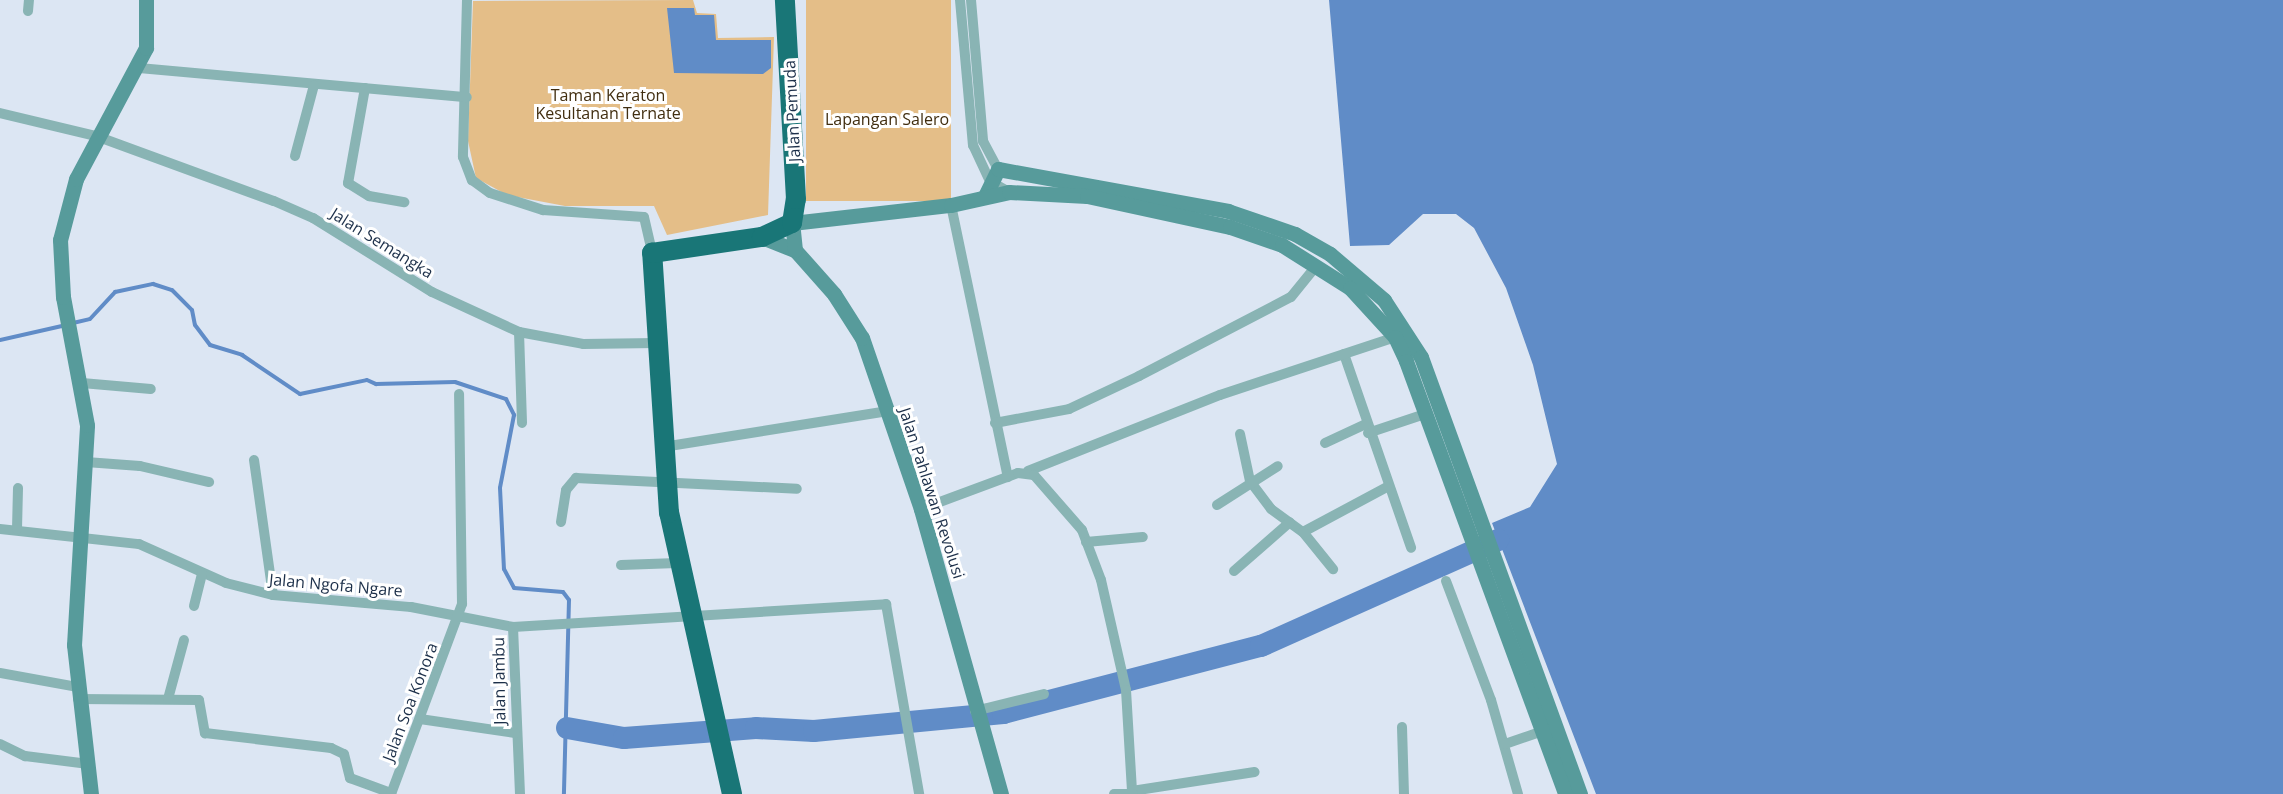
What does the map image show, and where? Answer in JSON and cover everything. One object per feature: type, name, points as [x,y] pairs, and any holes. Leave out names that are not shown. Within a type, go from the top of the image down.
[{"type":"highway","name":"Jalan Pemuda","points":[[785,0],[796,199],[792,223]]},
{"type":"highway","points":[[732,794],[713,728],[677,563],[663,447],[652,254],[762,237],[792,223]]},
{"type":"street","points":[[91,794],[74,645],[86,462],[82,383],[67,313],[60,240],[76,179],[96,136],[139,68],[150,22],[146,0]]},
{"type":"street","points":[[467,0],[465,170],[481,188],[543,210],[644,217],[652,254]]},
{"type":"street","points":[[960,0],[973,145],[1009,192]]},
{"type":"street","points":[[971,0],[983,141],[994,175],[985,196]]},
{"type":"street","points":[[139,68],[467,97]]},
{"type":"street","points":[[295,156],[314,85]]},
{"type":"street","points":[[365,88],[348,183],[369,196],[404,202]]},
{"type":"street","name":"Jalan Semangka","points":[[0,113],[96,136],[313,218],[432,292],[519,332],[583,344],[656,343]]},
{"type":"street","points":[[994,175],[1228,211],[1295,234],[1332,255],[1384,300],[1414,359],[1565,794]]},
{"type":"street","points":[[762,237],[795,250],[792,223],[951,205],[1009,192],[1087,196],[1182,214],[1282,245],[1320,267],[1371,307],[1414,359],[1425,414],[1475,530]]},
{"type":"street","points":[[951,205],[1008,477]]},
{"type":"street","name":"Jalan Pahlawan Revolusi","points":[[795,250],[852,321],[888,411],[921,509],[976,716],[1001,794]]},
{"type":"street","points":[[995,423],[1069,409],[1139,376],[1291,297],[1332,255]]},
{"type":"street","points":[[519,332],[522,423]]},
{"type":"street","points":[[921,509],[1028,471],[1220,395],[1395,337]]},
{"type":"street","points":[[1344,354],[1386,487],[1411,548]]},
{"type":"street","points":[[82,383],[152,389]]},
{"type":"street","name":"Jalan Soa Konora","points":[[391,793],[458,620],[465,562],[459,394]]},
{"type":"street","points":[[663,447],[888,411]]},
{"type":"street","points":[[1325,443],[1367,428],[1425,414]]},
{"type":"street","points":[[1240,435],[1250,481],[1271,509],[1303,532],[1333,568]]},
{"type":"street","points":[[254,460],[273,595]]},
{"type":"street","points":[[86,462],[140,466],[209,482]]},
{"type":"street","points":[[1217,505],[1250,481],[1278,466]]},
{"type":"street","points":[[1028,471],[1059,499],[1086,542],[1126,690],[1132,793]]},
{"type":"street","points":[[561,522],[566,490],[576,478],[797,489]]},
{"type":"street","points":[[1303,532],[1386,487]]},
{"type":"street","points":[[17,529],[18,488]]},
{"type":"street","points":[[1234,571],[1290,522]]},
{"type":"street","name":"Jalan Ngofa Ngare","points":[[0,529],[81,535],[139,544],[202,573],[273,595],[411,607],[458,620],[513,627],[687,615]]},
{"type":"street","points":[[1086,542],[1143,537]]},
{"type":"street","points":[[621,565],[677,563]]},
{"type":"street","points":[[1488,567],[1580,794]]},
{"type":"street","points":[[194,606],[202,573]]},
{"type":"street","points":[[1446,581],[1505,744],[1518,794]]},
{"type":"street","points":[[687,615],[886,604],[904,721],[919,794]]},
{"type":"street","name":"Jalan Jambu","points":[[513,627],[515,733],[520,794]]},
{"type":"street","points":[[168,699],[184,640]]},
{"type":"street","points":[[0,673],[78,693],[202,702],[207,734],[331,748],[344,754],[350,778],[391,793]]},
{"type":"street","points":[[976,716],[1044,694]]},
{"type":"street","points":[[420,719],[515,733]]},
{"type":"street","points":[[1402,727],[1404,794]]},
{"type":"street","points":[[1505,744],[1543,731]]},
{"type":"street","points":[[0,744],[26,756],[88,764]]},
{"type":"street","points":[[1114,794],[1255,772]]},
{"type":"green space","name":"Taman Keraton Kesultanan Ternate","points":[[693,0],[697,13],[716,14],[718,38],[774,37],[768,215],[667,235],[654,206],[565,206],[507,195],[476,178],[468,141],[473,1]]},
{"type":"green space","name":"Lapangan Salero","points":[[806,0],[951,0],[951,201],[806,201]]},
{"type":"water","points":[[1329,0],[2283,0],[2283,794],[1596,794],[1492,523],[1530,507],[1557,464],[1533,365],[1506,288],[1474,228],[1456,214],[1423,214],[1389,245],[1350,246]]},
{"type":"water","points":[[667,8],[694,8],[695,15],[714,15],[716,40],[771,40],[771,68],[763,74],[674,73]]},
{"type":"waterway","points":[[73,323],[90,319],[115,292],[153,284],[172,290],[192,310],[195,325],[210,345],[242,355],[300,394],[367,380],[376,384],[455,382],[506,399],[514,415],[500,488],[504,569],[514,588],[563,592],[569,600],[564,794]]},
{"type":"waterway","points":[[0,340],[66,325]]},
{"type":"waterway","points":[[567,728],[624,738],[756,728],[814,731],[1003,713],[1261,646],[1498,540]]}]
